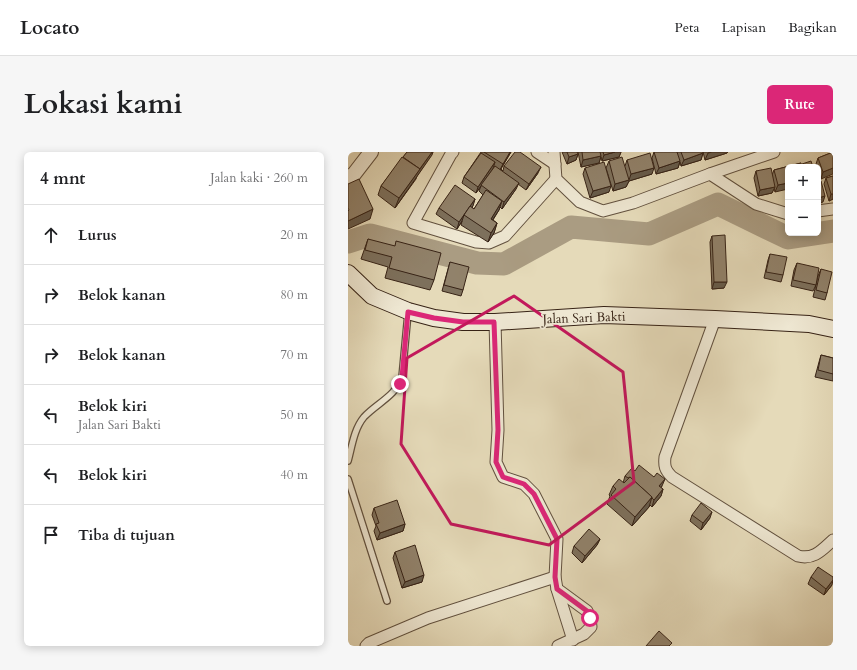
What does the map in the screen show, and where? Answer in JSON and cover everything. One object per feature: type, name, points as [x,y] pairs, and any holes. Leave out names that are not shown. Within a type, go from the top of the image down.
[{"type":"main road","name":"Jalan Sari Bakti","points":[[348,273],[372,296],[408,312],[434,318],[463,322],[494,322],[604,315],[809,324],[833,329]]},
{"type":"street","points":[[348,178],[354,174],[371,152]]},
{"type":"street","points":[[453,152],[413,223],[476,242],[489,243],[505,236],[556,178]]},
{"type":"street","points":[[537,152],[555,164]]},
{"type":"street","points":[[554,152],[556,178],[580,202],[603,211],[633,203],[774,152]]},
{"type":"street","points":[[710,174],[756,204],[785,213]]},
{"type":"street","points":[[821,211],[833,209]]},
{"type":"street","points":[[715,319],[665,457],[664,465],[666,471],[798,556],[805,558],[811,557],[833,540]]},
{"type":"street","points":[[494,322],[498,430],[496,462],[503,477],[524,484],[534,494],[557,539],[555,577],[557,589],[573,640]]},
{"type":"street","points":[[366,646],[369,643],[428,618],[555,577]]},
{"type":"street","points":[[557,589],[587,611],[590,618],[591,627],[584,634],[558,646]]},
{"type":"lane","points":[[348,461],[358,426],[365,417],[396,390],[400,384],[402,377],[408,312]]},
{"type":"lane","points":[[348,479],[387,601]]},
{"type":"highlighted area","points":[[514,296],[623,372],[634,482],[549,545],[451,524],[401,444],[407,358]]},
{"type":"building","points":[[407,152],[432,152],[420,169],[403,157]]},
{"type":"building","points":[[484,152],[510,152],[503,164]]},
{"type":"building","points":[[515,152],[520,152],[541,167],[529,184],[504,166]]},
{"type":"building","points":[[567,152],[577,152],[578,154],[569,157]]},
{"type":"building","points":[[582,152],[600,152],[601,156],[583,160]]},
{"type":"building","points":[[603,152],[615,152],[604,155]]},
{"type":"building","points":[[654,152],[677,152],[680,161],[659,168]]},
{"type":"building","points":[[681,152],[703,152],[703,153],[684,160]]},
{"type":"building","points":[[833,152],[833,168],[823,172],[818,158]]},
{"type":"building","points":[[481,153],[495,162],[478,187],[464,177]]},
{"type":"building","points":[[650,153],[654,168],[631,174],[627,160]]},
{"type":"building","points":[[402,157],[420,169],[399,198],[381,186]]},
{"type":"building","points":[[622,157],[629,180],[615,184],[609,161]]},
{"type":"building","points":[[811,161],[812,164],[802,164]]},
{"type":"building","points":[[604,162],[611,186],[593,191],[585,168]]},
{"type":"building","points":[[495,166],[519,183],[504,202],[481,185]]},
{"type":"building","points":[[785,167],[785,184],[778,185],[774,170]]},
{"type":"building","points":[[771,168],[775,187],[760,190],[756,171]]},
{"type":"building","points":[[833,176],[833,194],[831,194],[826,178]]},
{"type":"building","points":[[359,179],[373,209],[348,221],[348,184]]},
{"type":"building","points":[[821,181],[825,196],[821,197]]},
{"type":"building","points":[[455,185],[475,199],[459,222],[439,208]]},
{"type":"building","points":[[486,190],[502,201],[491,219],[497,223],[491,233],[464,215],[470,206],[474,209]]},
{"type":"building","points":[[725,235],[727,282],[714,282],[712,236]]},
{"type":"building","points":[[368,239],[395,246],[396,241],[441,253],[434,280],[389,268],[392,257],[365,250]]},
{"type":"building","points":[[770,254],[787,257],[783,275],[766,272]]},
{"type":"building","points":[[450,262],[469,267],[463,290],[444,285]]},
{"type":"building","points":[[797,263],[819,268],[816,285],[793,280]]},
{"type":"building","points":[[821,269],[832,272],[827,293],[816,290]]},
{"type":"building","points":[[821,355],[833,358],[833,374],[818,370]]},
{"type":"building","points":[[639,465],[654,477],[657,473],[665,479],[659,486],[663,489],[654,500],[630,477],[628,478],[625,476],[632,468],[635,471]]},
{"type":"building","points":[[630,477],[652,497],[635,517],[611,495],[616,489],[613,486],[619,479],[624,483]]},
{"type":"building","points":[[397,500],[405,524],[380,533],[376,524],[379,523],[374,508]]},
{"type":"building","points":[[701,503],[712,512],[703,523],[692,515]]},
{"type":"building","points":[[589,529],[600,539],[585,556],[574,546]]},
{"type":"building","points":[[415,545],[424,575],[405,582],[395,552]]},
{"type":"building","points":[[818,567],[833,577],[833,580],[826,589],[811,577]]},
{"type":"building","points":[[659,631],[672,643],[669,646],[646,646]]},
{"type":"waterway","points":[[348,242],[370,235],[477,263],[504,264],[571,227],[649,234],[718,204],[788,238],[833,231]]},
{"type":"route","points":[[400,384],[402,377],[408,312],[434,318],[463,322],[494,322],[498,430],[496,462],[503,477],[524,484],[534,494],[557,539],[555,577],[557,589],[587,611],[590,618]]}]
